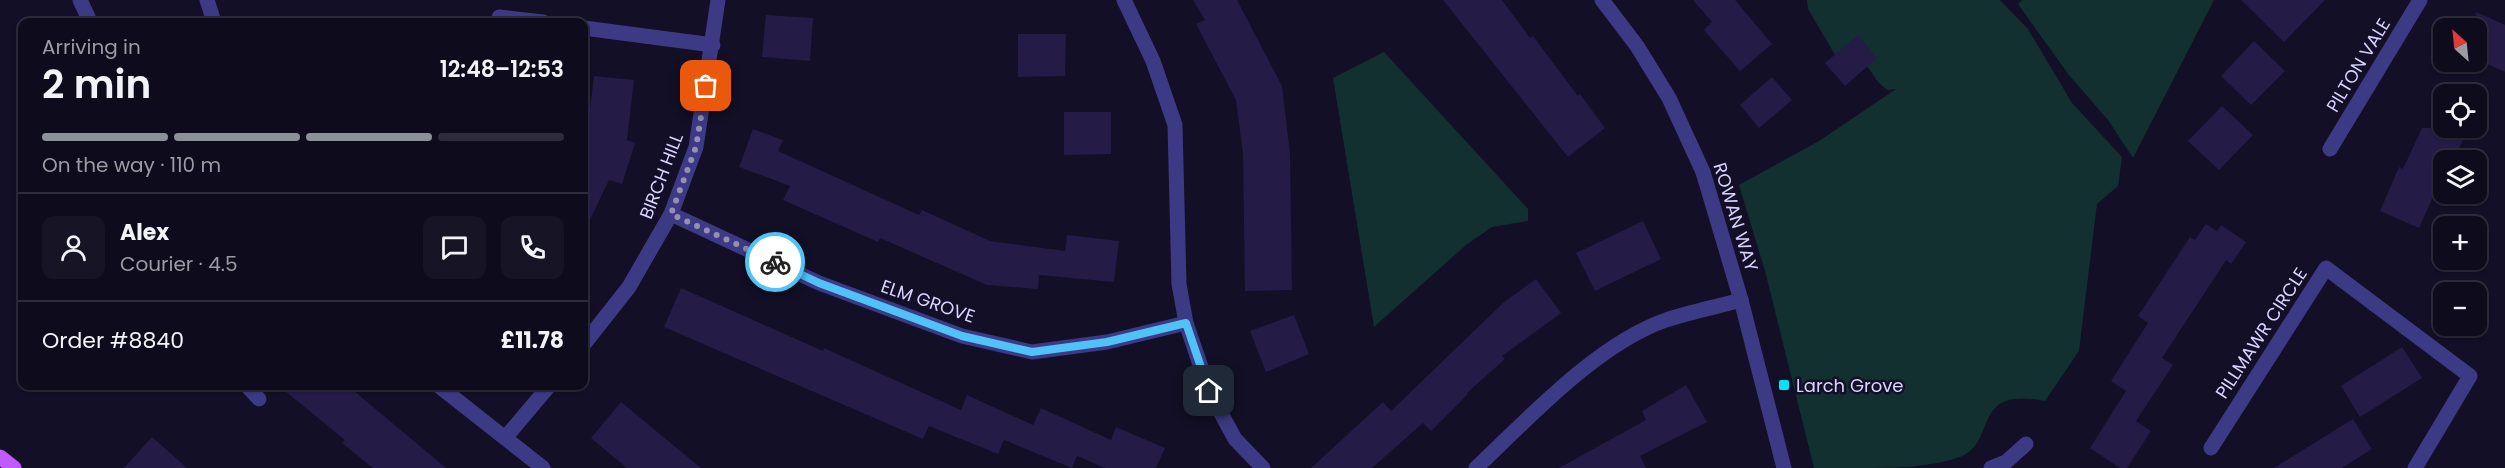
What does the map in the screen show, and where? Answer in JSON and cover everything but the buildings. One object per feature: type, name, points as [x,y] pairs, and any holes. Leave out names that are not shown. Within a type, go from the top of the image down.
[{"type":"main road","points":[[0,457],[14,468]]},
{"type":"street","points":[[80,0],[88,17]]},
{"type":"street","points":[[207,0],[213,18]]},
{"type":"street","name":"BIRCH HILL","points":[[588,339],[629,287],[671,214],[696,147],[718,0]]},
{"type":"street","points":[[1124,0],[1153,61],[1175,125],[1179,284],[1186,323],[1209,391],[1235,439],[1263,468]]},
{"type":"street","name":"ROWAN WAY","points":[[1602,0],[1637,46],[1669,98],[1703,172],[1741,300],[1784,468]]},
{"type":"street","name":"PILTON VALE","points":[[2330,149],[2420,0]]},
{"type":"street","points":[[499,17],[508,18]]},
{"type":"street","points":[[588,29],[713,45]]},
{"type":"street","name":"ELM GROVE","points":[[671,214],[819,283],[962,336],[1032,352],[1107,342],[1186,323]]},
{"type":"street","name":"PILLMAWR CIRCLE","points":[[2211,448],[2326,268],[2470,376],[2415,468]]},
{"type":"street","points":[[1476,468],[1566,383],[1609,351],[1665,320],[1741,300]]},
{"type":"street","points":[[250,390],[259,399]]},
{"type":"street","points":[[445,390],[506,436],[543,468]]},
{"type":"street","points":[[506,436],[546,390]]},
{"type":"street","points":[[1991,468],[2006,462],[2026,444]]},
{"type":"green space","points":[[1807,0],[2000,0],[2028,29],[2072,103],[2122,157],[2118,186],[2097,204],[2079,351],[2045,401],[2021,398],[2005,401],[1995,408],[1972,449],[1948,461],[1911,467],[1814,468],[1765,271],[1739,185],[1819,141],[1896,89],[1888,90],[1884,87],[1865,64],[1841,65],[1808,9]]},
{"type":"green space","points":[[2022,0],[2214,0],[2133,158],[2108,120],[2068,74],[2018,4]]},
{"type":"green space","points":[[1384,52],[1528,209],[1528,221],[1492,227],[1466,245],[1374,327],[1333,78]]},
{"type":"way so far","points":[[706,86],[696,147],[671,214],[775,262]]},
{"type":"place","name":"Larch Grove","points":[[1784,385]]},
{"type":"route","points":[[775,262],[819,283],[962,336],[1032,352],[1107,342],[1186,323],[1209,391]]}]
